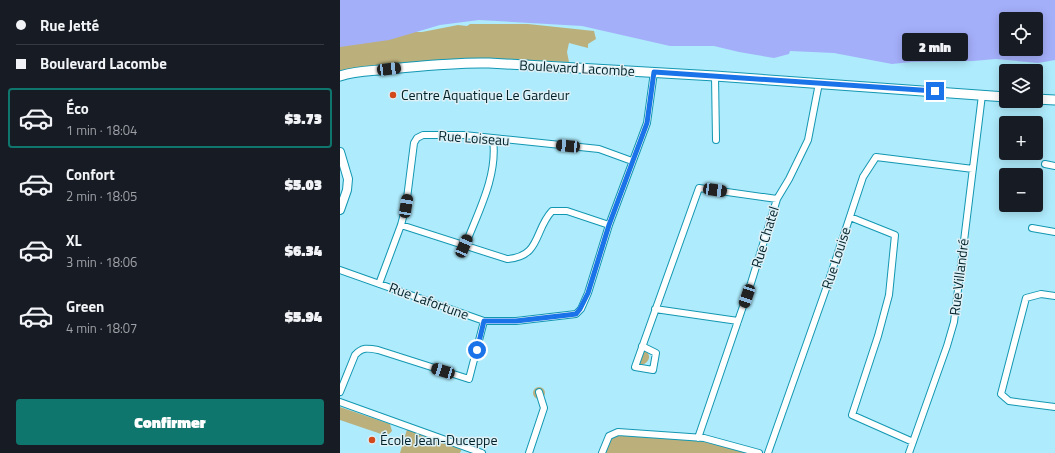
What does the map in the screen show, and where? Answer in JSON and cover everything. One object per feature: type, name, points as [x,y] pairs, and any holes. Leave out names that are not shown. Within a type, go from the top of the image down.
[{"type":"main road","name":"Boulevard Lacombe","points":[[342,77],[416,66],[463,62],[654,72],[999,95]]},
{"type":"main road","points":[[1043,99],[1055,100]]},
{"type":"street","name":"Rue Lafortune","points":[[340,270],[484,321],[516,321],[576,314],[588,293],[609,225],[647,123],[654,72]]},
{"type":"street","points":[[715,76],[716,140]]},
{"type":"street","name":"Rue Chatel","points":[[698,438],[738,322],[777,199],[789,179],[808,140],[819,83]]},
{"type":"street","name":"Rue Villandré","points":[[909,453],[954,322],[982,94]]},
{"type":"street","name":"Rue Loiseau","points":[[379,284],[401,225],[408,192],[414,143],[417,138],[423,135],[444,134],[599,149],[632,161]]},
{"type":"street","points":[[464,246],[480,209],[491,174],[494,149],[493,139]]},
{"type":"street","points":[[340,152],[348,179],[347,190],[340,210]]},
{"type":"street","name":"Rue Louise","points":[[768,453],[827,286],[863,177],[876,157],[973,169]]},
{"type":"street","points":[[1045,164],[1055,166]]},
{"type":"street","points":[[642,346],[699,188],[777,199]]},
{"type":"street","points":[[401,225],[507,259],[516,258],[531,250],[545,218],[552,211],[566,211],[609,225]]},
{"type":"street","points":[[850,217],[895,235],[890,295],[852,415],[913,442]]},
{"type":"street","points":[[1032,228],[1055,232]]},
{"type":"street","points":[[1055,296],[1041,294],[1026,298],[1001,394],[1009,401],[1055,407]]},
{"type":"street","points":[[655,309],[738,322]]},
{"type":"street","points":[[340,392],[355,355],[358,351],[365,348],[378,350],[469,379],[484,321]]},
{"type":"street","points":[[529,453],[544,408],[539,392]]},
{"type":"street","points":[[340,402],[482,453]]},
{"type":"street","points":[[602,453],[609,436],[618,432],[704,438],[759,453]]},
{"type":"street","points":[[460,453],[462,446]]},
{"type":"shaded area","points":[[470,24],[528,24],[594,31],[596,39],[588,44],[588,48],[569,43],[567,52],[569,62],[463,62],[340,76],[340,46],[407,32],[422,32],[458,25],[467,26]]},
{"type":"shaded area","points":[[644,350],[647,352],[649,358],[645,364],[642,365],[639,363]]},
{"type":"shaded area","points":[[541,387],[544,388],[544,398],[537,399],[534,398],[533,391],[534,388]]},
{"type":"shaded area","points":[[340,407],[390,424],[392,431],[389,434],[384,435],[340,420]]},
{"type":"shaded area","points":[[408,426],[463,446],[460,453],[400,453]]},
{"type":"shaded area","points":[[614,433],[706,439],[757,453],[601,453]]},
{"type":"water","points":[[340,0],[1055,0],[1055,60],[1038,63],[996,59],[892,64],[834,53],[790,51],[789,54],[774,58],[714,46],[670,46],[582,26],[479,20],[440,25],[389,40],[340,47]]},
{"type":"place","name":"Centre Aquatique Le Gardeur","points":[[393,95]]},
{"type":"place","name":"École Jean-Duceppe","points":[[372,440]]},
{"type":"route","points":[[477,350],[484,321],[516,321],[568,315],[576,314],[580,309],[588,293],[609,225],[647,123],[654,72],[935,91]]}]
